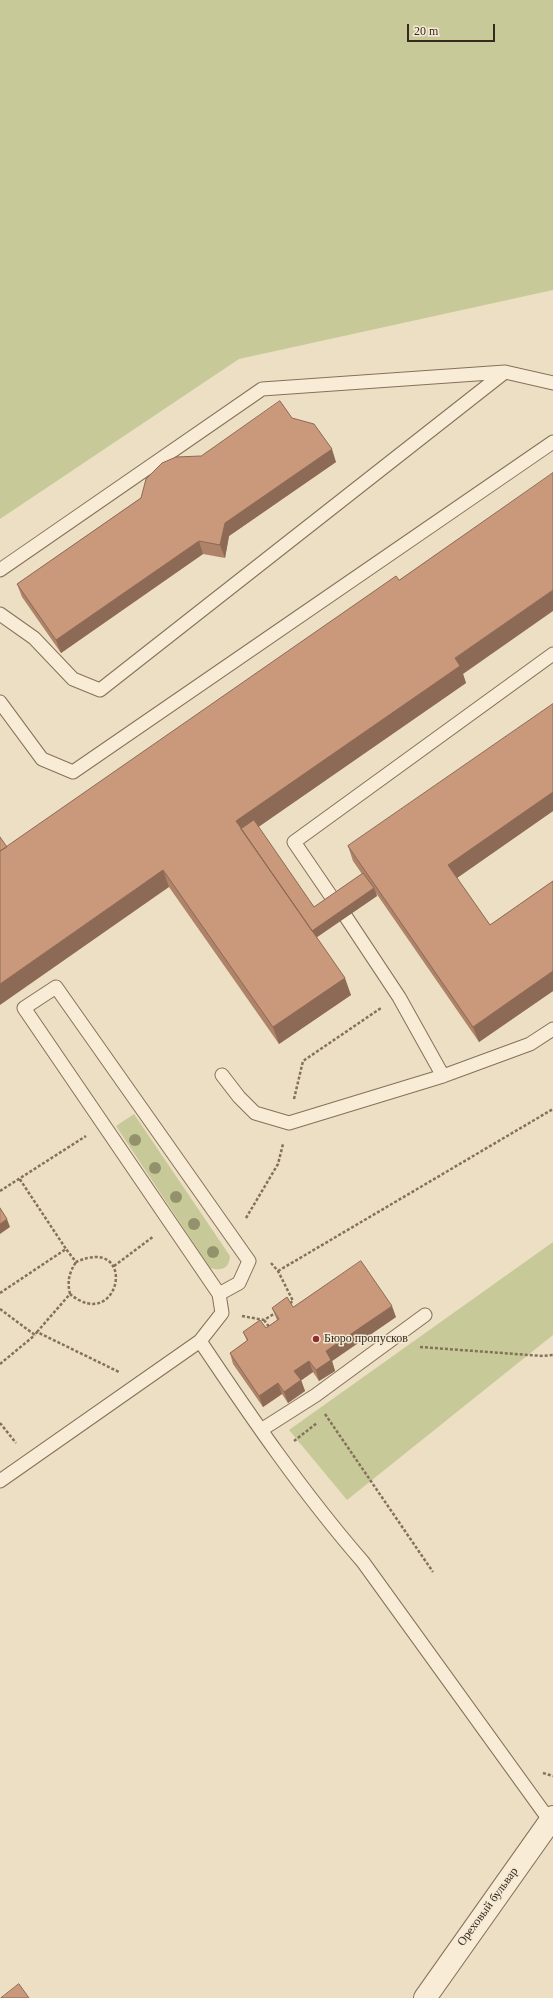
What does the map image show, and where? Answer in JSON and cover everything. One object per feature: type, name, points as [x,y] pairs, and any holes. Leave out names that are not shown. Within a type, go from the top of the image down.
[{"type":"street","name":"Ореховый бульвар","points":[[425,1998],[551,1819]]},
{"type":"lane","points":[[0,570],[262,389],[504,372],[553,382]]},
{"type":"lane","points":[[0,614],[34,638],[73,679],[100,690],[504,372]]},
{"type":"lane","points":[[0,702],[42,759],[74,772],[553,442]]},
{"type":"lane","points":[[335,902],[294,842],[553,654]]},
{"type":"lane","points":[[346,917],[399,996],[443,1076]]},
{"type":"lane","points":[[0,1480],[200,1341],[222,1313],[219,1294],[24,1008],[56,986],[249,1261],[239,1283],[219,1294]]},
{"type":"lane","points":[[222,1074],[239,1098],[254,1113],[289,1123],[443,1076],[530,1044],[553,1029]]},
{"type":"lane","points":[[261,1430],[316,1395],[425,1315]]},
{"type":"lane","points":[[200,1341],[261,1430],[333,1527],[363,1562],[551,1819]]},
{"type":"path","points":[[278,1271],[553,1109]]},
{"type":"path","points":[[0,1191],[89,1134]]},
{"type":"path","points":[[19,1178],[76,1262]]},
{"type":"path","points":[[114,1266],[157,1234]]},
{"type":"path","points":[[0,1293],[66,1249]]},
{"type":"path","points":[[88,1256],[103,1258],[114,1266],[117,1277],[114,1289],[108,1298],[93,1304],[81,1303],[70,1294],[68,1284],[69,1274],[76,1262],[88,1256]]},
{"type":"path","points":[[0,1364],[36,1334],[70,1294]]},
{"type":"path","points":[[0,1309],[36,1334],[121,1373],[114,1377]]},
{"type":"path","points":[[264,1320],[272,1330]]},
{"type":"path","points":[[384,1344],[543,1356],[553,1355]]},
{"type":"path","points":[[316,1395],[325,1416],[433,1572]]},
{"type":"path","points":[[0,1424],[18,1446]]},
{"type":"green space","points":[[0,0],[553,0],[553,290],[239,359],[0,519]]},
{"type":"green space","points":[[134,1114],[230,1256],[228,1264],[224,1268],[210,1268],[116,1126]]},
{"type":"green space","points":[[553,1242],[553,1335],[347,1500],[289,1430]]},
{"type":"building","points":[[280,401],[292,418],[314,424],[332,449],[225,523],[220,545],[199,541],[56,640],[17,584],[141,498],[146,479],[162,463],[176,457],[201,456]]},
{"type":"building","points":[[553,473],[553,590],[455,658],[460,666],[236,821],[345,978],[273,1027],[163,870],[0,984],[0,851],[396,576],[399,580]]},
{"type":"building","points":[[553,704],[553,792],[448,865],[490,925],[553,881],[553,971],[473,1027],[348,846]]},
{"type":"building","points":[[254,820],[314,907],[363,873],[374,888],[312,931],[241,829]]},
{"type":"building","points":[[0,837],[7,847],[0,851]]},
{"type":"building","points":[[0,1208],[7,1219],[0,1224]]},
{"type":"building","points":[[361,1261],[392,1306],[326,1351],[331,1360],[316,1370],[309,1361],[294,1371],[301,1380],[284,1392],[278,1383],[259,1396],[230,1353],[248,1340],[243,1332],[260,1320],[266,1328],[279,1319],[272,1308],[287,1297],[293,1307]]},
{"type":"building","points":[[19,1984],[29,1998],[1,1998]]},
{"type":"place","name":"Бюро пропусков","points":[[316,1339]]}]
